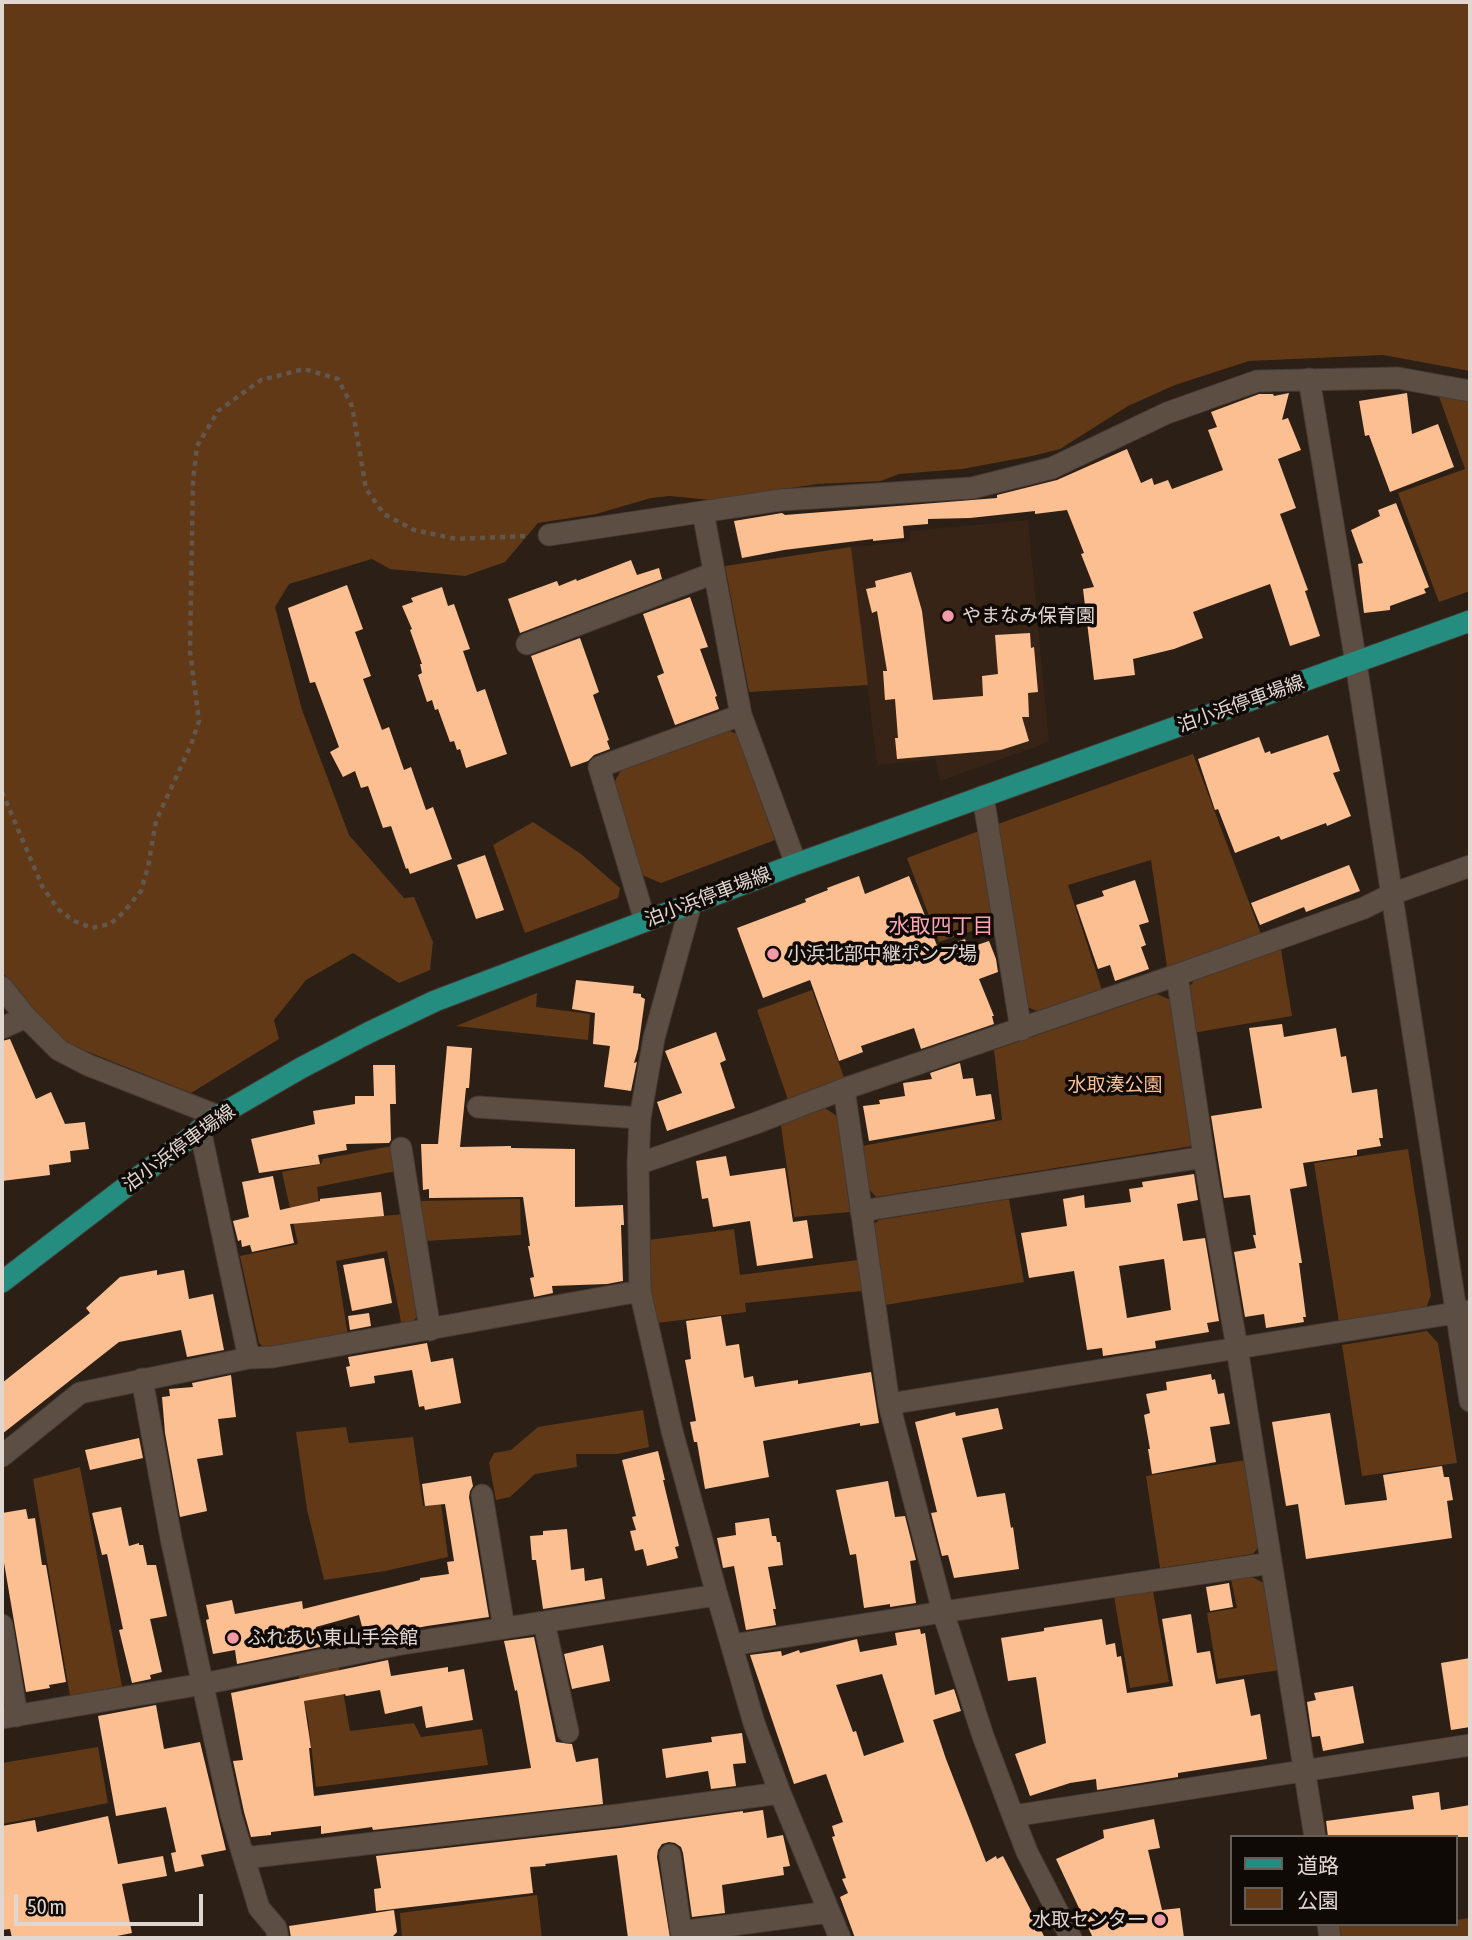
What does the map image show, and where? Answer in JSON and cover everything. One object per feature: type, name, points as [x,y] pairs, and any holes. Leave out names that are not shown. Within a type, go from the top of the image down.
[{"type":"main road","name":"泊小浜停車場線","points":[[2,1282],[218,1116],[301,1068],[435,1001],[796,864],[1470,621]]},
{"type":"street","points":[[550,535],[781,500],[972,488],[1052,468],[1167,413],[1257,381],[1398,378],[1470,391]]},
{"type":"street","points":[[1309,379],[1463,1312],[1470,1401]]},
{"type":"street","points":[[703,512],[741,715],[796,864]]},
{"type":"street","points":[[527,644],[714,573]]},
{"type":"street","points":[[645,921],[599,767],[741,715]]},
{"type":"street","points":[[983,796],[1021,1030]]},
{"type":"street","points":[[638,1164],[1177,975],[1364,908],[1392,894],[1470,866]]},
{"type":"street","points":[[691,904],[654,1038],[640,1118],[640,1291],[672,1430],[754,1723],[840,1938]]},
{"type":"street","points":[[1177,975],[1204,1157],[1315,1835]]},
{"type":"street","points":[[2,986],[26,1017],[59,1050],[88,1065],[218,1116]]},
{"type":"street","points":[[2,1028],[26,1017]]},
{"type":"street","points":[[844,1090],[889,1404],[943,1612],[983,1736],[1027,1852],[1071,1938]]},
{"type":"street","points":[[478,1107],[640,1118]]},
{"type":"street","points":[[200,1129],[249,1358]]},
{"type":"street","points":[[401,1148],[430,1330]]},
{"type":"street","points":[[861,1211],[1204,1157]]},
{"type":"street","points":[[2,1455],[80,1393],[249,1358],[273,1357],[640,1291]]},
{"type":"street","points":[[889,1404],[1463,1312]]},
{"type":"street","points":[[142,1380],[171,1538],[232,1815],[259,1908],[276,1928],[278,1938]]},
{"type":"street","points":[[482,1495],[504,1628]]},
{"type":"street","points":[[732,1645],[1272,1563]]},
{"type":"street","points":[[2,1625],[9,1717],[203,1684],[396,1645],[717,1595]]},
{"type":"street","points":[[544,1622],[568,1732]]},
{"type":"street","points":[[1013,1816],[1470,1745]]},
{"type":"street","points":[[244,1858],[618,1815],[780,1793]]},
{"type":"street","points":[[670,1854],[681,1932],[829,1912]]},
{"type":"path","points":[[2,792],[43,888],[59,910],[74,921],[92,928],[110,923],[123,913],[141,891],[156,821],[191,745],[199,720],[190,651],[193,480],[197,446],[218,411],[261,380],[303,369],[338,379],[352,406],[366,489],[384,514],[414,530],[456,539],[550,535]]},
{"type":"shaded area","name":"やまなみ保育園","points":[[1028,520],[1049,742],[940,781],[935,759],[877,765],[851,547],[910,541],[910,531]]},
{"type":"green space","points":[[2,2],[1470,2],[1470,371],[1383,355],[1249,361],[1175,385],[1128,406],[1060,449],[1032,456],[962,469],[899,474],[881,481],[818,484],[710,500],[670,496],[651,498],[596,514],[538,523],[505,562],[465,576],[390,569],[372,559],[289,584],[275,607],[302,710],[349,835],[404,898],[414,897],[433,942],[430,970],[399,983],[353,953],[306,980],[274,1020],[279,1039],[191,1093],[71,1045],[57,1036],[2,972]]},
{"type":"green space","points":[[1436,388],[1470,396],[1470,591],[1439,602],[1398,493],[1465,469]]},
{"type":"green space","points":[[851,547],[868,685],[749,692],[725,566]]},
{"type":"green space","points":[[723,728],[737,734],[775,840],[661,883],[642,875],[614,783],[623,766]]},
{"type":"green space","points":[[1193,754],[1261,934],[1167,967],[1151,860],[1068,885],[1102,990],[1040,1012],[1027,1007],[998,824]]},
{"type":"green space","points":[[533,822],[581,854],[620,888],[618,898],[525,933],[493,845]]},
{"type":"green space","points":[[979,831],[993,924],[939,942],[907,858]]},
{"type":"green space","points":[[1281,949],[1292,1016],[1192,1033],[1189,987],[1194,981]]},
{"type":"green space","points":[[812,990],[845,1080],[788,1100],[757,1010]]},
{"type":"green space","points":[[537,993],[536,1007],[590,1014],[588,1040],[456,1026]]},
{"type":"green space","name":"水取湊公園","points":[[1157,994],[1175,1002],[1192,1146],[876,1197],[868,1188],[862,1146],[1002,1120],[994,1050]]},
{"type":"green space","points":[[822,1106],[837,1116],[850,1212],[794,1217],[780,1119]]},
{"type":"green space","points":[[392,1146],[396,1171],[317,1187],[321,1222],[403,1214],[420,1313],[409,1326],[402,1327],[387,1251],[336,1261],[348,1336],[267,1350],[259,1343],[240,1256],[298,1244],[282,1172],[321,1164],[323,1159]]},
{"type":"green space","points":[[1408,1149],[1431,1295],[1426,1308],[1339,1322],[1314,1163]]},
{"type":"green space","points":[[520,1199],[521,1235],[426,1241],[420,1201]]},
{"type":"green space","points":[[1009,1199],[1024,1282],[885,1305],[873,1225],[879,1220]]},
{"type":"green space","points":[[734,1229],[740,1275],[858,1260],[862,1291],[745,1303],[746,1312],[657,1323],[649,1288],[648,1240]]},
{"type":"green space","points":[[1427,1331],[1438,1343],[1457,1463],[1362,1476],[1342,1345]]},
{"type":"green space","points":[[643,1410],[649,1447],[617,1454],[576,1454],[577,1467],[535,1474],[510,1497],[496,1500],[489,1463],[494,1453],[511,1450],[538,1427]]},
{"type":"green space","points":[[346,1427],[349,1443],[413,1437],[423,1506],[441,1504],[448,1557],[385,1571],[324,1580],[307,1509],[296,1432]]},
{"type":"green space","points":[[1246,1460],[1260,1545],[1253,1554],[1160,1568],[1146,1476]]},
{"type":"green space","points":[[80,1467],[122,1686],[70,1696],[33,1479]]},
{"type":"green space","points":[[1250,1576],[1266,1584],[1280,1670],[1218,1679],[1207,1613],[1237,1608],[1231,1579]]},
{"type":"green space","points":[[1153,1591],[1169,1682],[1130,1688],[1114,1597]]},
{"type":"green space","points":[[338,1663],[350,1731],[414,1723],[421,1737],[482,1729],[488,1765],[316,1787],[308,1719],[298,1671]]},
{"type":"green space","points":[[98,1747],[108,1803],[2,1824],[2,1763]]},
{"type":"green space","points":[[537,1895],[542,1938],[402,1938],[400,1913]]},
{"type":"green space","points":[[1470,1918],[1470,1938],[1338,1938],[1336,1926],[1458,1926],[1458,1920]]},
{"type":"building","points":[[1289,393],[1282,420],[1288,418],[1301,450],[1278,459],[1296,508],[1280,514],[1308,590],[1305,591],[1320,636],[1290,646],[1270,584],[1193,612],[1203,638],[1174,649],[1133,659],[1135,675],[1094,680],[1083,589],[1094,587],[1067,510],[928,519],[928,524],[903,526],[904,538],[873,539],[742,558],[734,521],[782,513],[785,515],[997,498],[997,495],[1057,480],[1127,449],[1141,483],[1152,478],[1154,485],[1168,480],[1172,489],[1223,470],[1208,430],[1217,427],[1211,412],[1259,394],[1274,396]]},
{"type":"building","points":[[1407,393],[1412,434],[1438,424],[1454,467],[1390,492],[1369,435],[1365,436],[1359,401]]},
{"type":"building","points":[[1396,503],[1429,587],[1424,589],[1426,593],[1390,606],[1390,610],[1364,613],[1358,564],[1363,563],[1351,530],[1380,516],[1378,510]]},
{"type":"building","points":[[631,560],[637,575],[659,568],[662,579],[520,633],[508,599],[557,581],[559,586],[576,579],[577,581]]},
{"type":"building","points":[[911,572],[922,611],[933,700],[983,696],[982,676],[998,674],[995,635],[1030,633],[1038,692],[1028,693],[1029,717],[1022,717],[1029,741],[1001,750],[897,759],[895,699],[885,700],[883,671],[887,671],[877,611],[872,613],[866,589],[876,587],[875,581]]},
{"type":"building","points":[[347,585],[363,629],[355,632],[371,676],[363,679],[382,730],[389,727],[404,770],[411,767],[426,810],[433,807],[452,859],[410,874],[391,826],[383,828],[368,786],[361,788],[355,771],[343,777],[330,752],[339,747],[315,682],[310,683],[288,608]]},
{"type":"building","points":[[442,587],[448,606],[454,604],[470,649],[463,651],[477,692],[485,689],[507,754],[466,768],[460,749],[457,750],[454,741],[450,742],[438,709],[435,710],[432,700],[427,702],[418,675],[422,673],[422,664],[402,606],[413,602],[411,598]]},
{"type":"building","points":[[690,597],[708,647],[700,649],[719,709],[675,725],[657,676],[664,673],[643,614]]},
{"type":"building","points":[[580,638],[599,692],[593,695],[610,749],[571,767],[531,656]]},
{"type":"building","points":[[1328,735],[1340,771],[1333,773],[1351,816],[1281,840],[1279,836],[1235,853],[1218,809],[1215,810],[1198,759],[1259,737],[1265,753],[1270,751],[1271,754]]},
{"type":"building","points":[[485,855],[504,910],[476,919],[457,865]]},
{"type":"building","points":[[1349,865],[1360,891],[1306,912],[1304,907],[1260,925],[1251,903]]},
{"type":"building","points":[[859,876],[865,894],[909,876],[938,948],[965,939],[968,948],[989,941],[998,972],[979,979],[994,1016],[994,1024],[921,1049],[914,1028],[861,1046],[863,1052],[839,1061],[810,980],[763,998],[737,928],[806,902],[805,899],[828,890],[827,888]]},
{"type":"building","points":[[1135,880],[1149,922],[1139,925],[1146,945],[1141,947],[1149,969],[1115,981],[1110,965],[1098,969],[1076,905],[1104,896],[1102,891]]},
{"type":"building","points":[[576,980],[634,986],[633,993],[641,994],[645,999],[631,1091],[604,1087],[610,1046],[593,1044],[595,1013],[572,1009]]},
{"type":"building","points":[[1282,1024],[1284,1037],[1336,1028],[1341,1057],[1346,1056],[1352,1093],[1377,1089],[1383,1138],[1379,1138],[1381,1146],[1357,1150],[1357,1155],[1303,1163],[1307,1186],[1290,1189],[1302,1263],[1299,1263],[1306,1317],[1303,1317],[1304,1322],[1266,1328],[1264,1314],[1245,1317],[1234,1252],[1256,1248],[1250,1195],[1224,1198],[1211,1116],[1262,1108],[1249,1028]]},
{"type":"building","points":[[716,1032],[726,1060],[720,1063],[735,1108],[667,1131],[657,1102],[682,1093],[665,1051]]},
{"type":"building","points":[[10,1039],[36,1099],[51,1092],[65,1124],[85,1122],[89,1149],[70,1151],[71,1162],[49,1165],[50,1175],[2,1181],[2,1041]]},
{"type":"building","points":[[447,1046],[472,1048],[460,1147],[575,1149],[575,1207],[623,1205],[623,1281],[552,1286],[553,1293],[534,1297],[530,1278],[534,1277],[523,1197],[429,1198],[429,1189],[423,1190],[421,1144],[438,1144]]},
{"type":"building","points":[[960,1063],[963,1079],[973,1078],[976,1096],[991,1094],[995,1119],[869,1141],[863,1106],[880,1104],[879,1100],[905,1096],[903,1083],[932,1079],[930,1073]]},
{"type":"building","points":[[373,1065],[395,1065],[396,1104],[390,1104],[389,1143],[346,1144],[347,1150],[318,1155],[320,1164],[259,1173],[251,1139],[315,1124],[313,1111],[355,1104],[355,1096],[374,1096]]},
{"type":"building","points":[[726,1156],[730,1176],[785,1168],[793,1222],[807,1220],[813,1258],[757,1266],[750,1221],[713,1227],[708,1198],[702,1199],[696,1161]]},
{"type":"building","points":[[1194,1174],[1198,1200],[1177,1204],[1183,1241],[1205,1238],[1219,1321],[1207,1323],[1209,1332],[1155,1341],[1156,1348],[1103,1356],[1102,1348],[1087,1350],[1074,1271],[1029,1278],[1021,1233],[1067,1226],[1063,1199],[1084,1195],[1085,1208],[1131,1202],[1129,1189],[1143,1187],[1142,1182]],"holes":[[[1164,1259],[1171,1310],[1127,1318],[1119,1266]]]},
{"type":"building","points":[[273,1176],[280,1210],[320,1199],[381,1192],[384,1216],[290,1224],[294,1243],[252,1252],[250,1245],[242,1247],[241,1240],[238,1241],[233,1221],[249,1217],[242,1182]]},
{"type":"building","points":[[384,1258],[392,1303],[352,1311],[343,1265]]},
{"type":"building","points":[[157,1270],[157,1275],[184,1270],[189,1299],[213,1294],[224,1350],[187,1357],[181,1330],[119,1342],[2,1434],[2,1383],[90,1313],[86,1308],[120,1277]]},
{"type":"building","points":[[369,1313],[371,1326],[350,1330],[348,1316]]},
{"type":"building","points":[[721,1316],[726,1346],[739,1344],[744,1378],[753,1376],[755,1387],[798,1380],[798,1384],[871,1372],[879,1423],[860,1426],[860,1423],[763,1441],[769,1477],[705,1489],[697,1442],[694,1442],[690,1422],[696,1421],[685,1360],[691,1359],[686,1321]]},
{"type":"building","points":[[427,1343],[431,1362],[453,1358],[461,1403],[425,1410],[424,1406],[419,1407],[412,1370],[374,1376],[375,1383],[350,1387],[346,1367],[350,1366],[348,1357]]},
{"type":"building","points":[[1211,1374],[1212,1380],[1215,1379],[1218,1394],[1224,1393],[1230,1424],[1210,1427],[1216,1462],[1152,1474],[1144,1415],[1150,1413],[1146,1394],[1167,1390],[1166,1382]]},
{"type":"building","points":[[231,1375],[236,1417],[218,1419],[223,1455],[197,1459],[207,1511],[180,1517],[165,1433],[162,1397],[170,1396],[169,1389],[193,1387],[192,1383]]},
{"type":"building","points":[[998,1408],[1003,1429],[962,1438],[977,1497],[1005,1493],[1019,1569],[954,1578],[948,1555],[942,1556],[931,1513],[937,1512],[915,1422],[955,1412],[956,1416]]},
{"type":"building","points":[[1330,1413],[1345,1505],[1387,1500],[1383,1475],[1442,1466],[1444,1477],[1449,1477],[1453,1500],[1447,1501],[1452,1538],[1306,1559],[1298,1504],[1286,1506],[1272,1422]]},
{"type":"building","points":[[139,1438],[143,1458],[90,1470],[85,1450]]},
{"type":"building","points":[[658,1451],[679,1546],[675,1547],[678,1558],[647,1566],[643,1549],[635,1551],[630,1531],[636,1530],[632,1517],[636,1516],[622,1460]]},
{"type":"building","points":[[471,1476],[473,1486],[469,1497],[489,1617],[365,1638],[359,1615],[316,1627],[320,1647],[237,1664],[235,1650],[213,1654],[206,1620],[209,1619],[206,1605],[232,1600],[235,1614],[302,1601],[303,1609],[420,1578],[449,1574],[447,1562],[454,1561],[445,1504],[425,1506],[422,1484]]},
{"type":"building","points":[[888,1481],[895,1517],[905,1516],[916,1560],[910,1561],[916,1603],[864,1608],[856,1554],[850,1555],[836,1490]]},
{"type":"building","points":[[121,1507],[129,1546],[139,1543],[143,1545],[147,1565],[156,1565],[167,1616],[150,1619],[162,1672],[150,1675],[151,1679],[132,1683],[119,1630],[123,1629],[107,1554],[102,1555],[92,1513]]},
{"type":"building","points":[[26,1509],[28,1519],[35,1518],[42,1565],[46,1565],[66,1682],[26,1692],[2,1551],[2,1513]]},
{"type":"building","points":[[769,1518],[772,1536],[776,1536],[777,1542],[780,1542],[783,1565],[768,1567],[776,1609],[773,1609],[776,1625],[746,1630],[734,1566],[723,1568],[717,1538],[736,1535],[735,1523]]},
{"type":"building","points":[[567,1529],[571,1570],[584,1568],[585,1581],[602,1578],[605,1599],[543,1609],[536,1560],[532,1560],[530,1536],[543,1535],[543,1531]]},
{"type":"building","points":[[1229,1583],[1233,1607],[1210,1611],[1206,1587]]},
{"type":"building","points":[[1191,1614],[1197,1653],[1210,1651],[1216,1684],[1244,1679],[1251,1716],[1260,1714],[1267,1759],[1178,1773],[1178,1777],[1097,1790],[1096,1779],[1070,1783],[1030,1796],[1015,1754],[1046,1743],[1036,1677],[1008,1681],[1001,1638],[1102,1619],[1106,1645],[1115,1643],[1117,1657],[1121,1656],[1127,1693],[1173,1686],[1162,1619]]},
{"type":"building","points":[[920,1629],[921,1634],[925,1633],[935,1695],[954,1689],[961,1711],[933,1720],[946,1759],[986,1862],[996,1856],[997,1859],[1003,1856],[1045,1938],[855,1938],[840,1897],[848,1893],[842,1879],[846,1878],[832,1837],[835,1836],[832,1826],[843,1822],[826,1774],[794,1784],[750,1655],[781,1651],[782,1656],[857,1639],[860,1652],[897,1645],[895,1633]],"holes":[[[882,1674],[904,1742],[864,1756],[836,1685]]]},
{"type":"building","points":[[534,1637],[556,1742],[572,1744],[576,1762],[598,1758],[603,1804],[373,1830],[372,1827],[321,1834],[321,1826],[251,1837],[233,1761],[243,1760],[231,1693],[388,1660],[391,1676],[448,1667],[448,1672],[464,1669],[473,1720],[426,1728],[422,1706],[385,1714],[380,1690],[304,1701],[314,1796],[531,1768],[517,1690],[515,1691],[504,1641]]},
{"type":"building","points":[[603,1645],[610,1681],[572,1689],[564,1654]]},
{"type":"building","points":[[1470,1658],[1470,1727],[1451,1730],[1441,1663]]},
{"type":"building","points":[[1353,1686],[1364,1743],[1323,1751],[1320,1736],[1312,1737],[1307,1702],[1316,1700],[1314,1693]]},
{"type":"building","points":[[156,1705],[164,1749],[200,1742],[226,1850],[201,1855],[204,1866],[175,1872],[171,1853],[176,1852],[166,1807],[116,1816],[98,1716]]},
{"type":"building","points":[[742,1733],[746,1763],[733,1764],[736,1786],[711,1789],[708,1771],[666,1778],[662,1749],[712,1742],[711,1737]]},
{"type":"building","points":[[1439,1792],[1441,1810],[1470,1805],[1470,1837],[1328,1835],[1326,1821],[1414,1809],[1412,1796]]},
{"type":"building","points":[[763,1810],[767,1838],[783,1835],[790,1866],[783,1867],[784,1875],[722,1885],[725,1913],[692,1917],[681,1847],[669,1842],[662,1844],[657,1857],[670,1938],[628,1938],[617,1855],[530,1867],[533,1893],[376,1911],[374,1889],[381,1888],[376,1856]]},
{"type":"building","points":[[108,1816],[118,1864],[163,1856],[167,1876],[122,1884],[132,1933],[107,1938],[12,1938],[10,1929],[2,1930],[2,1826],[35,1820],[37,1832]]},
{"type":"building","points":[[1154,1819],[1160,1848],[1148,1850],[1162,1910],[1180,1908],[1184,1938],[1093,1938],[1056,1859],[1104,1838],[1103,1830]]},
{"type":"building","points":[[394,1910],[397,1932],[391,1938],[291,1938],[289,1926]]},
{"type":"place","name":"やまなみ保育園","points":[[948,616]]},
{"type":"place","name":"小浜北部中継ポンプ場","points":[[773,954]]},
{"type":"place","name":"ふれあい東山手会館","points":[[233,1638]]},
{"type":"place","name":"水取センター","points":[[1160,1920]]},
{"type":"district","name":"水取四丁目","points":[[941,926]]}]
